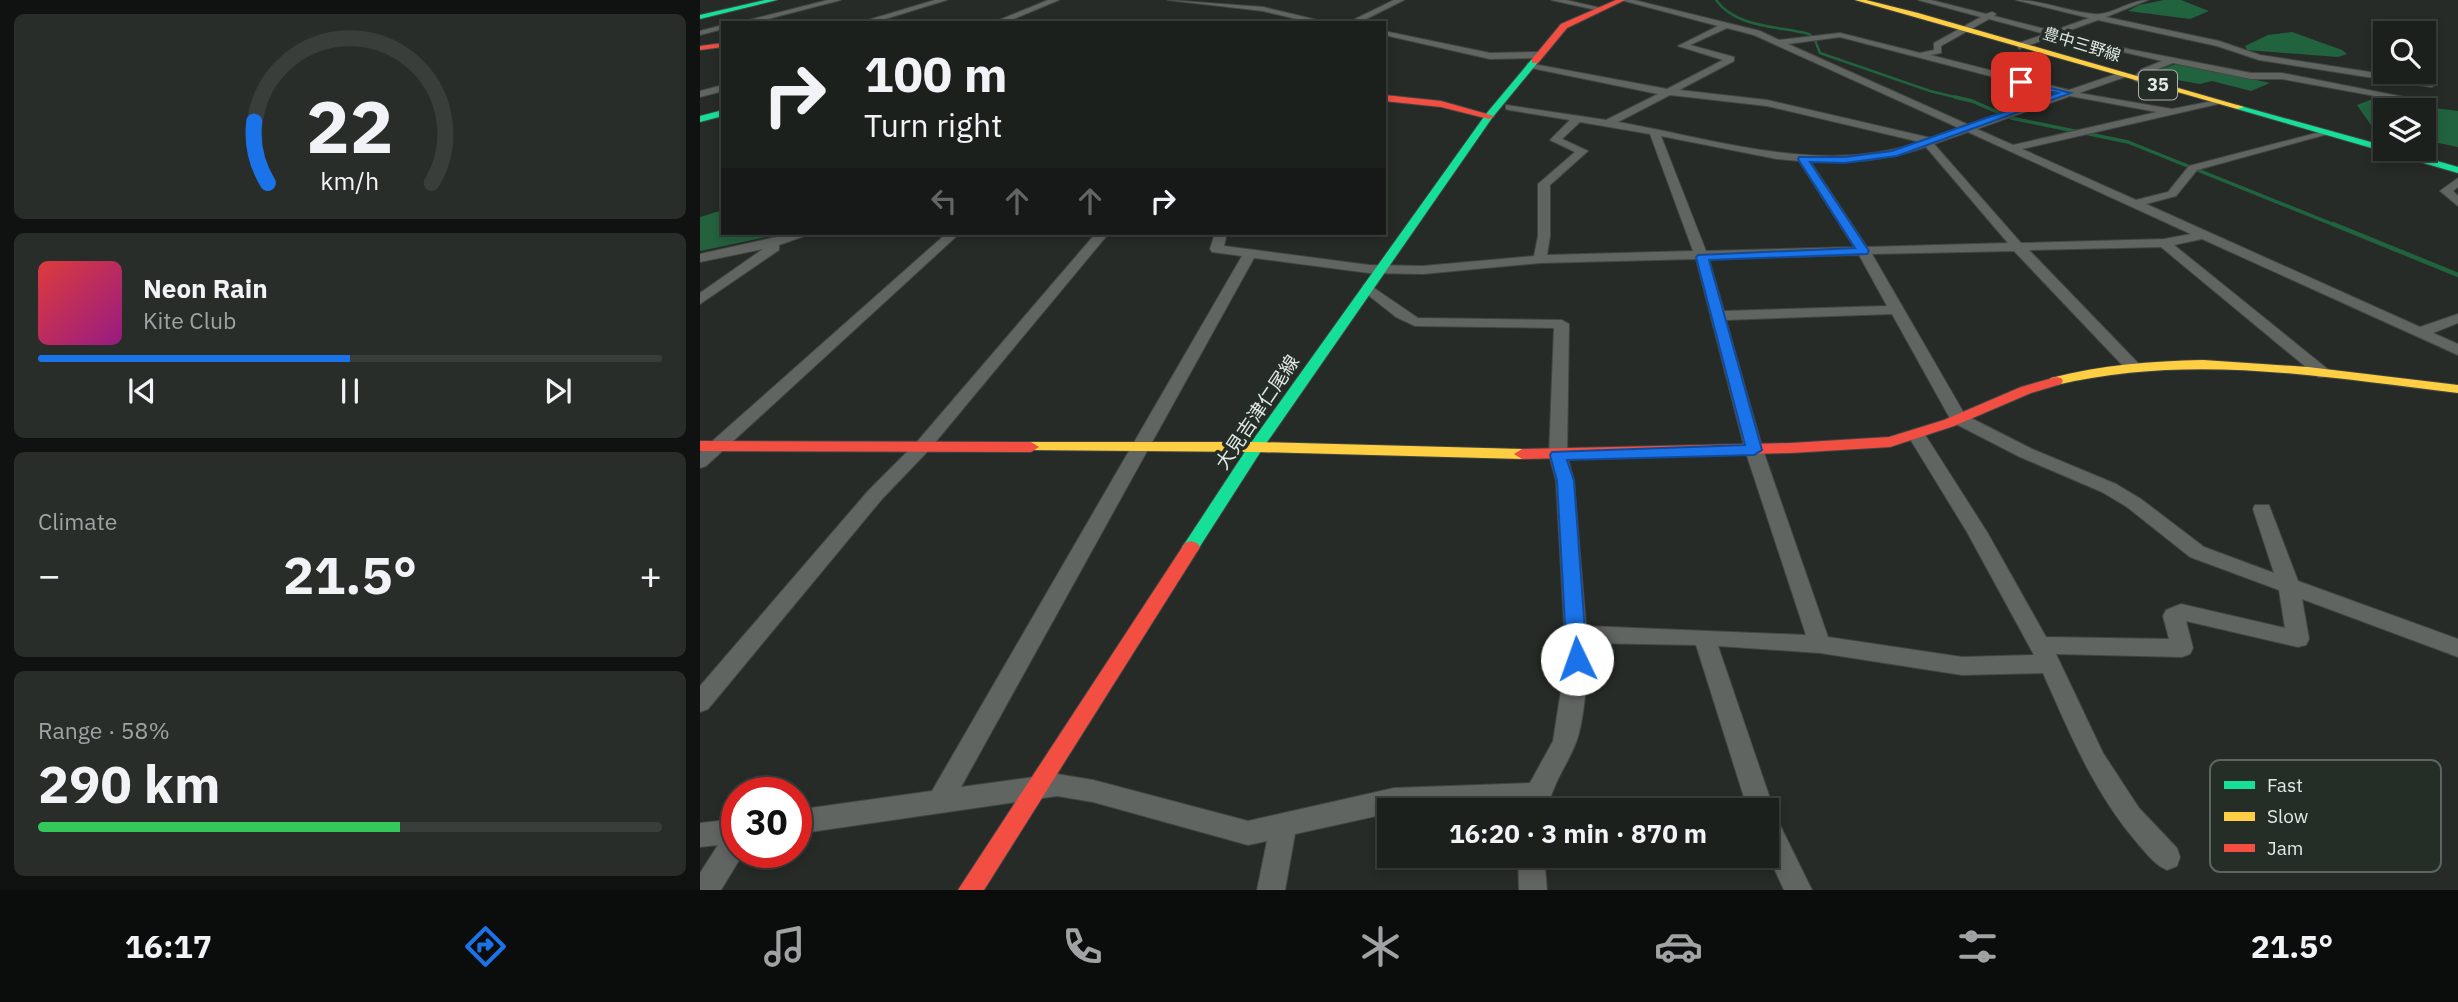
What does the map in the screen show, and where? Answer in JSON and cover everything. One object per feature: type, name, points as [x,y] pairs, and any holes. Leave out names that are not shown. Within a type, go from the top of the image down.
[{"type":"main road","points":[[700,17],[774,0]]},
{"type":"main road","name":"大見吉津仁尾線","points":[[970,890],[1256,447],[1489,116],[1564,26],[1624,0]]},
{"type":"main road","name":"豊中三野線","points":[[1858,0],[1966,28],[2458,170]]},
{"type":"main road","points":[[700,44],[721,46]]},
{"type":"main road","points":[[1386,99],[1441,104],[1489,116]]},
{"type":"main road","points":[[700,119],[721,114]]},
{"type":"main road","points":[[700,446],[1256,447],[1558,455],[1754,450],[1889,442],[1916,434],[2026,390],[2071,376],[2133,367],[2212,364],[2458,389]]},
{"type":"street","points":[[749,21],[837,0]]},
{"type":"street","points":[[869,21],[943,0]]},
{"type":"street","points":[[1001,21],[1055,0]]},
{"type":"street","points":[[1172,0],[1209,1],[1317,21]]},
{"type":"street","points":[[1355,21],[1400,0]]},
{"type":"street","points":[[1555,0],[1601,9]]},
{"type":"street","points":[[1624,0],[1748,30],[1777,42],[2458,350]]},
{"type":"street","points":[[1922,0],[2128,52],[2251,76],[2282,76],[2403,98]]},
{"type":"street","points":[[2021,45],[2144,0]]},
{"type":"street","points":[[1917,56],[1938,51],[1937,45],[1988,15],[2027,1],[2228,47],[2259,57],[2373,75]]},
{"type":"street","points":[[1607,124],[1731,59],[1682,46],[1726,24]]},
{"type":"street","points":[[700,44],[721,28]]},
{"type":"street","points":[[1386,34],[1490,56],[1536,60],[1672,92],[1767,103],[1929,142],[2019,248],[2133,367]]},
{"type":"street","points":[[1777,42],[1840,35],[2067,93],[2174,112]]},
{"type":"street","points":[[1509,107],[1803,159],[1845,160],[1884,156],[2067,93],[2228,47]]},
{"type":"street","points":[[700,80],[721,85]]},
{"type":"street","points":[[700,94],[721,87]]},
{"type":"street","points":[[2012,148],[2216,102]]},
{"type":"street","points":[[1540,259],[1544,236],[1544,184],[1583,152],[1555,140],[1577,119]]},
{"type":"street","points":[[1654,132],[1702,257],[1754,450],[1820,644]]},
{"type":"street","points":[[2133,204],[2172,194],[2193,169],[2324,132]]},
{"type":"street","points":[[1803,159],[1863,251],[1958,418],[2026,453],[2109,488],[2134,503],[2197,552],[2458,648]]},
{"type":"street","points":[[2458,181],[2446,191],[2458,202]]},
{"type":"street","points":[[700,258],[800,235]]},
{"type":"street","points":[[700,462],[952,235]]},
{"type":"street","points":[[700,702],[874,495],[922,447],[1101,235]]},
{"type":"street","points":[[1220,235],[1217,249],[1381,270],[1423,270],[1540,259],[1702,257],[2164,243],[2203,235]]},
{"type":"street","points":[[700,300],[784,240]]},
{"type":"street","points":[[2164,243],[2324,374]]},
{"type":"street","points":[[940,801],[1250,254]]},
{"type":"street","points":[[1368,288],[1415,322],[1562,324],[1558,455],[1565,481],[1577,659],[1564,742],[1538,798]]},
{"type":"street","points":[[1718,316],[1896,310]]},
{"type":"street","points":[[2419,333],[2458,318]]},
{"type":"street","points":[[1916,434],[1977,532],[2045,655],[2094,760],[2130,816],[2167,857]]},
{"type":"street","points":[[1576,634],[1704,637],[1820,644],[1962,666],[2045,655],[2182,648],[2174,616],[2181,612],[2298,639],[2289,585],[2262,509]]},
{"type":"street","points":[[1704,637],[1757,798]]},
{"type":"street","points":[[812,820],[1057,785],[1093,791],[1248,833],[1377,804]]},
{"type":"street","points":[[1429,798],[1500,794],[1516,798]]},
{"type":"street","points":[[1271,890],[1283,827]]},
{"type":"street","points":[[700,835],[721,833]]},
{"type":"street","points":[[1779,851],[1798,890]]},
{"type":"street","points":[[705,890],[721,865]]},
{"type":"street","points":[[1532,868],[1533,890]]},
{"type":"shaded area","points":[[2181,0],[2209,11],[2190,19],[2128,11],[2139,5]]},
{"type":"shaded area","points":[[2292,32],[2347,54],[2338,57],[2247,50],[2245,46],[2268,35]]},
{"type":"shaded area","points":[[2179,63],[2270,83],[2251,91],[2212,81],[2200,84],[2177,80],[2155,71]]},
{"type":"shaded area","points":[[2373,99],[2373,126],[2371,125],[2357,105]]},
{"type":"shaded area","points":[[2436,108],[2458,111],[2458,147],[2436,142]]},
{"type":"shaded area","points":[[721,211],[721,235],[776,235],[700,251],[700,217]]},
{"type":"waterway","points":[[1716,0],[1724,9],[1746,21],[1809,34],[1815,40],[1820,53],[1930,91],[1963,99]]},
{"type":"waterway","points":[[1955,97],[1972,101],[2011,118],[2128,142],[2337,226]]},
{"type":"waterway","points":[[2333,224],[2458,275]]},
{"type":"traffic: fast","points":[[700,17],[774,0]]},
{"type":"traffic: fast","points":[[1191,547],[1256,447],[1489,116],[1535,61]]},
{"type":"traffic: fast","points":[[2240,107],[2458,170]]},
{"type":"traffic: fast","points":[[700,119],[721,114]]},
{"type":"traffic: slow","points":[[1858,0],[1916,14],[2240,107]]},
{"type":"traffic: slow","points":[[2056,381],[2102,370],[2203,364],[2308,371],[2458,389]]},
{"type":"traffic: slow","points":[[1031,447],[1256,447],[1522,454]]},
{"type":"traffic: jam","points":[[1535,61],[1564,26],[1622,0]]},
{"type":"traffic: jam","points":[[700,48],[721,45]]},
{"type":"traffic: jam","points":[[1386,98],[1441,104],[1489,116]]},
{"type":"traffic: jam","points":[[1522,454],[1791,448],[1890,442],[1949,423],[2026,390],[2056,381]]},
{"type":"traffic: jam","points":[[700,446],[1031,447]]},
{"type":"traffic: jam","points":[[970,890],[1191,547]]},
{"type":"route","points":[[1577,659],[1573,562],[1565,481],[1558,455],[1754,450],[1702,257],[1863,251],[1803,159],[1845,160],[1893,154],[2067,93],[2021,82]]}]
